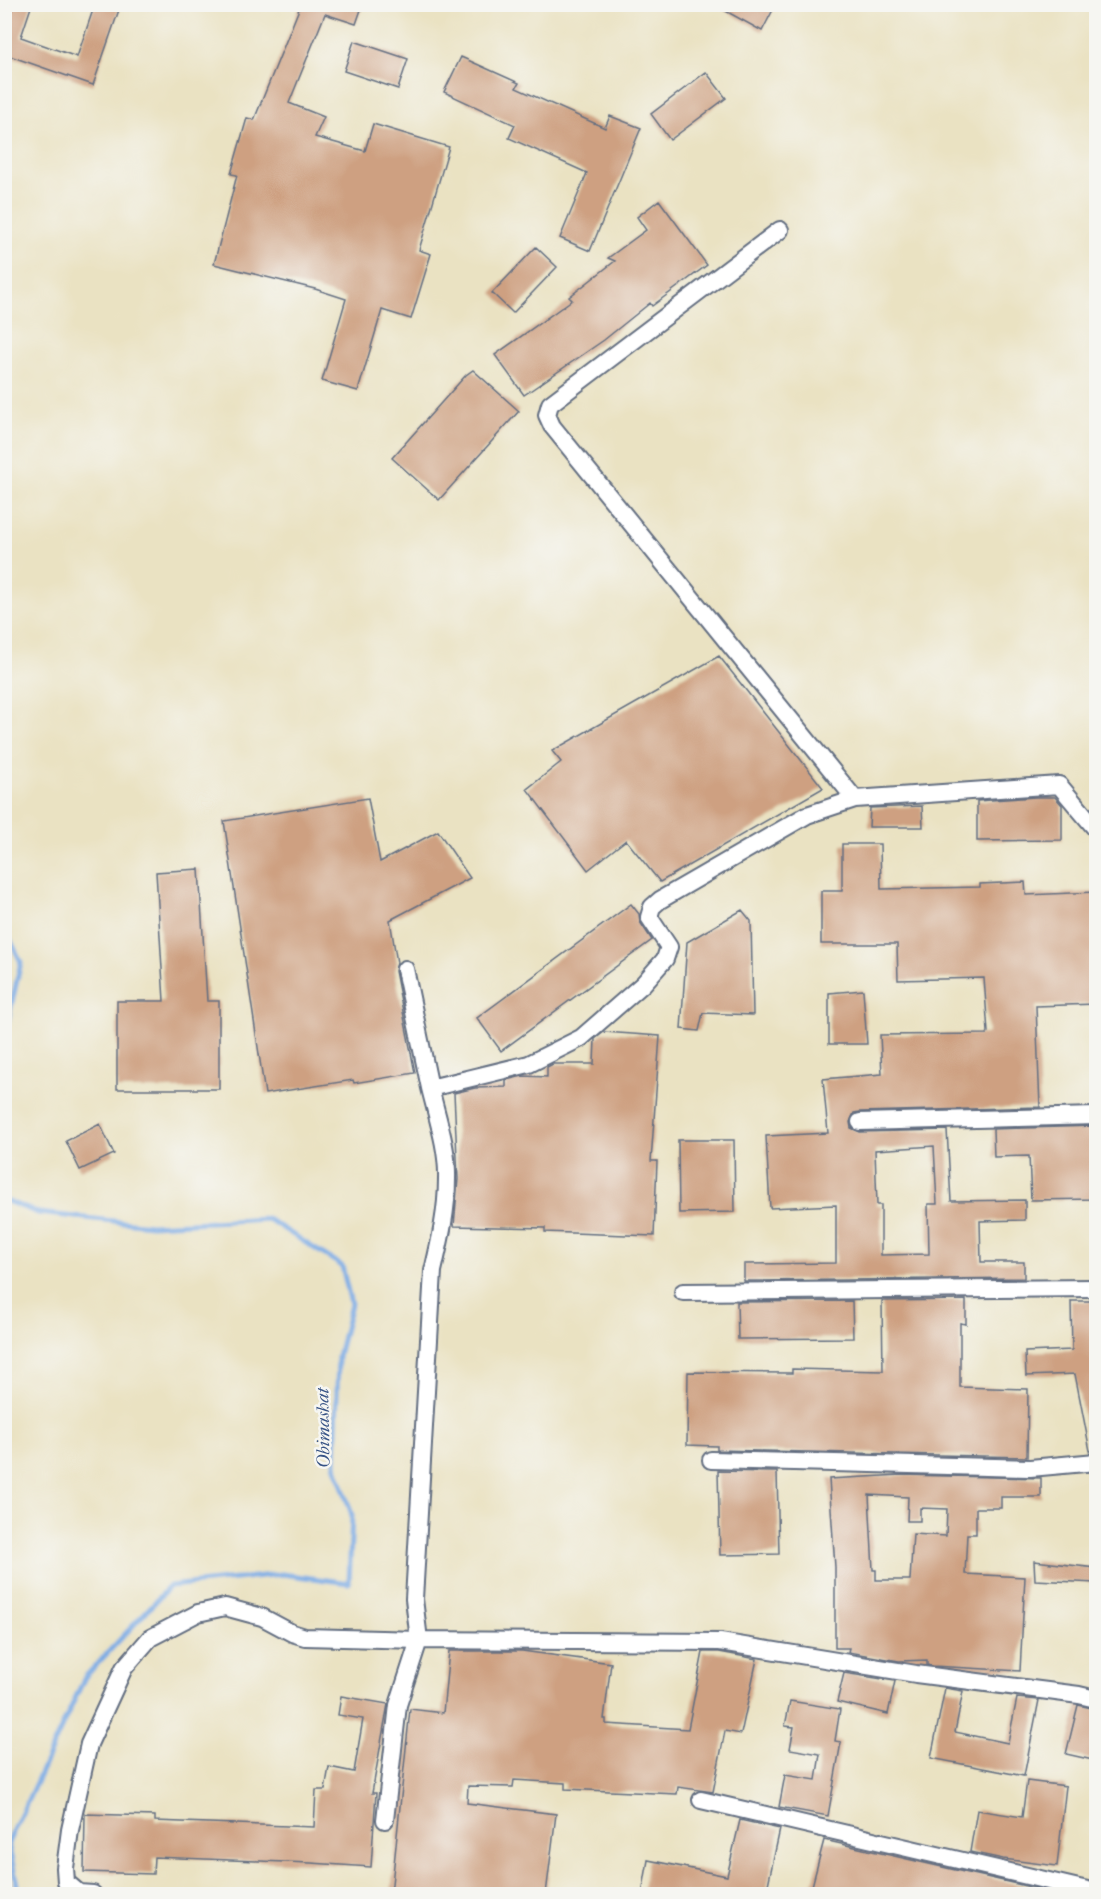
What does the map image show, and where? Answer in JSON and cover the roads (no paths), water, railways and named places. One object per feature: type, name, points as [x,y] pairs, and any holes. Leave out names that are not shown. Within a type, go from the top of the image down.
[{"type":"street","points":[[780,230],[550,404],[547,415],[552,426],[855,799]]},
{"type":"street","points":[[430,1088],[530,1064],[581,1038],[643,984],[665,959],[669,947],[649,916],[652,907],[660,900],[807,815],[855,799],[1059,785],[1096,829]]},
{"type":"street","points":[[385,1820],[398,1705],[419,1640],[414,1599],[425,1395],[433,1271],[443,1231],[447,1178],[442,1137],[405,969]]},
{"type":"street","points":[[860,1122],[1096,1116]]},
{"type":"street","points":[[683,1292],[1096,1288]]},
{"type":"street","points":[[711,1460],[1030,1468],[1096,1462]]},
{"type":"street","points":[[93,1894],[79,1893],[66,1882],[65,1868],[70,1830],[89,1744],[124,1668],[150,1638],[198,1613],[225,1607],[262,1617],[292,1633],[305,1637],[720,1642],[916,1674],[1096,1699]]},
{"type":"street","points":[[701,1800],[1096,1893]]},
{"type":"waterway","name":"Obimashat","points":[[4,927],[21,962],[4,1038]]},
{"type":"waterway","name":"Obimashat","points":[[4,1200],[38,1213],[151,1225],[268,1219],[342,1266],[351,1304],[338,1356],[335,1464],[352,1515],[349,1583],[282,1574],[170,1586],[85,1677],[8,1843],[19,1894]]}]
